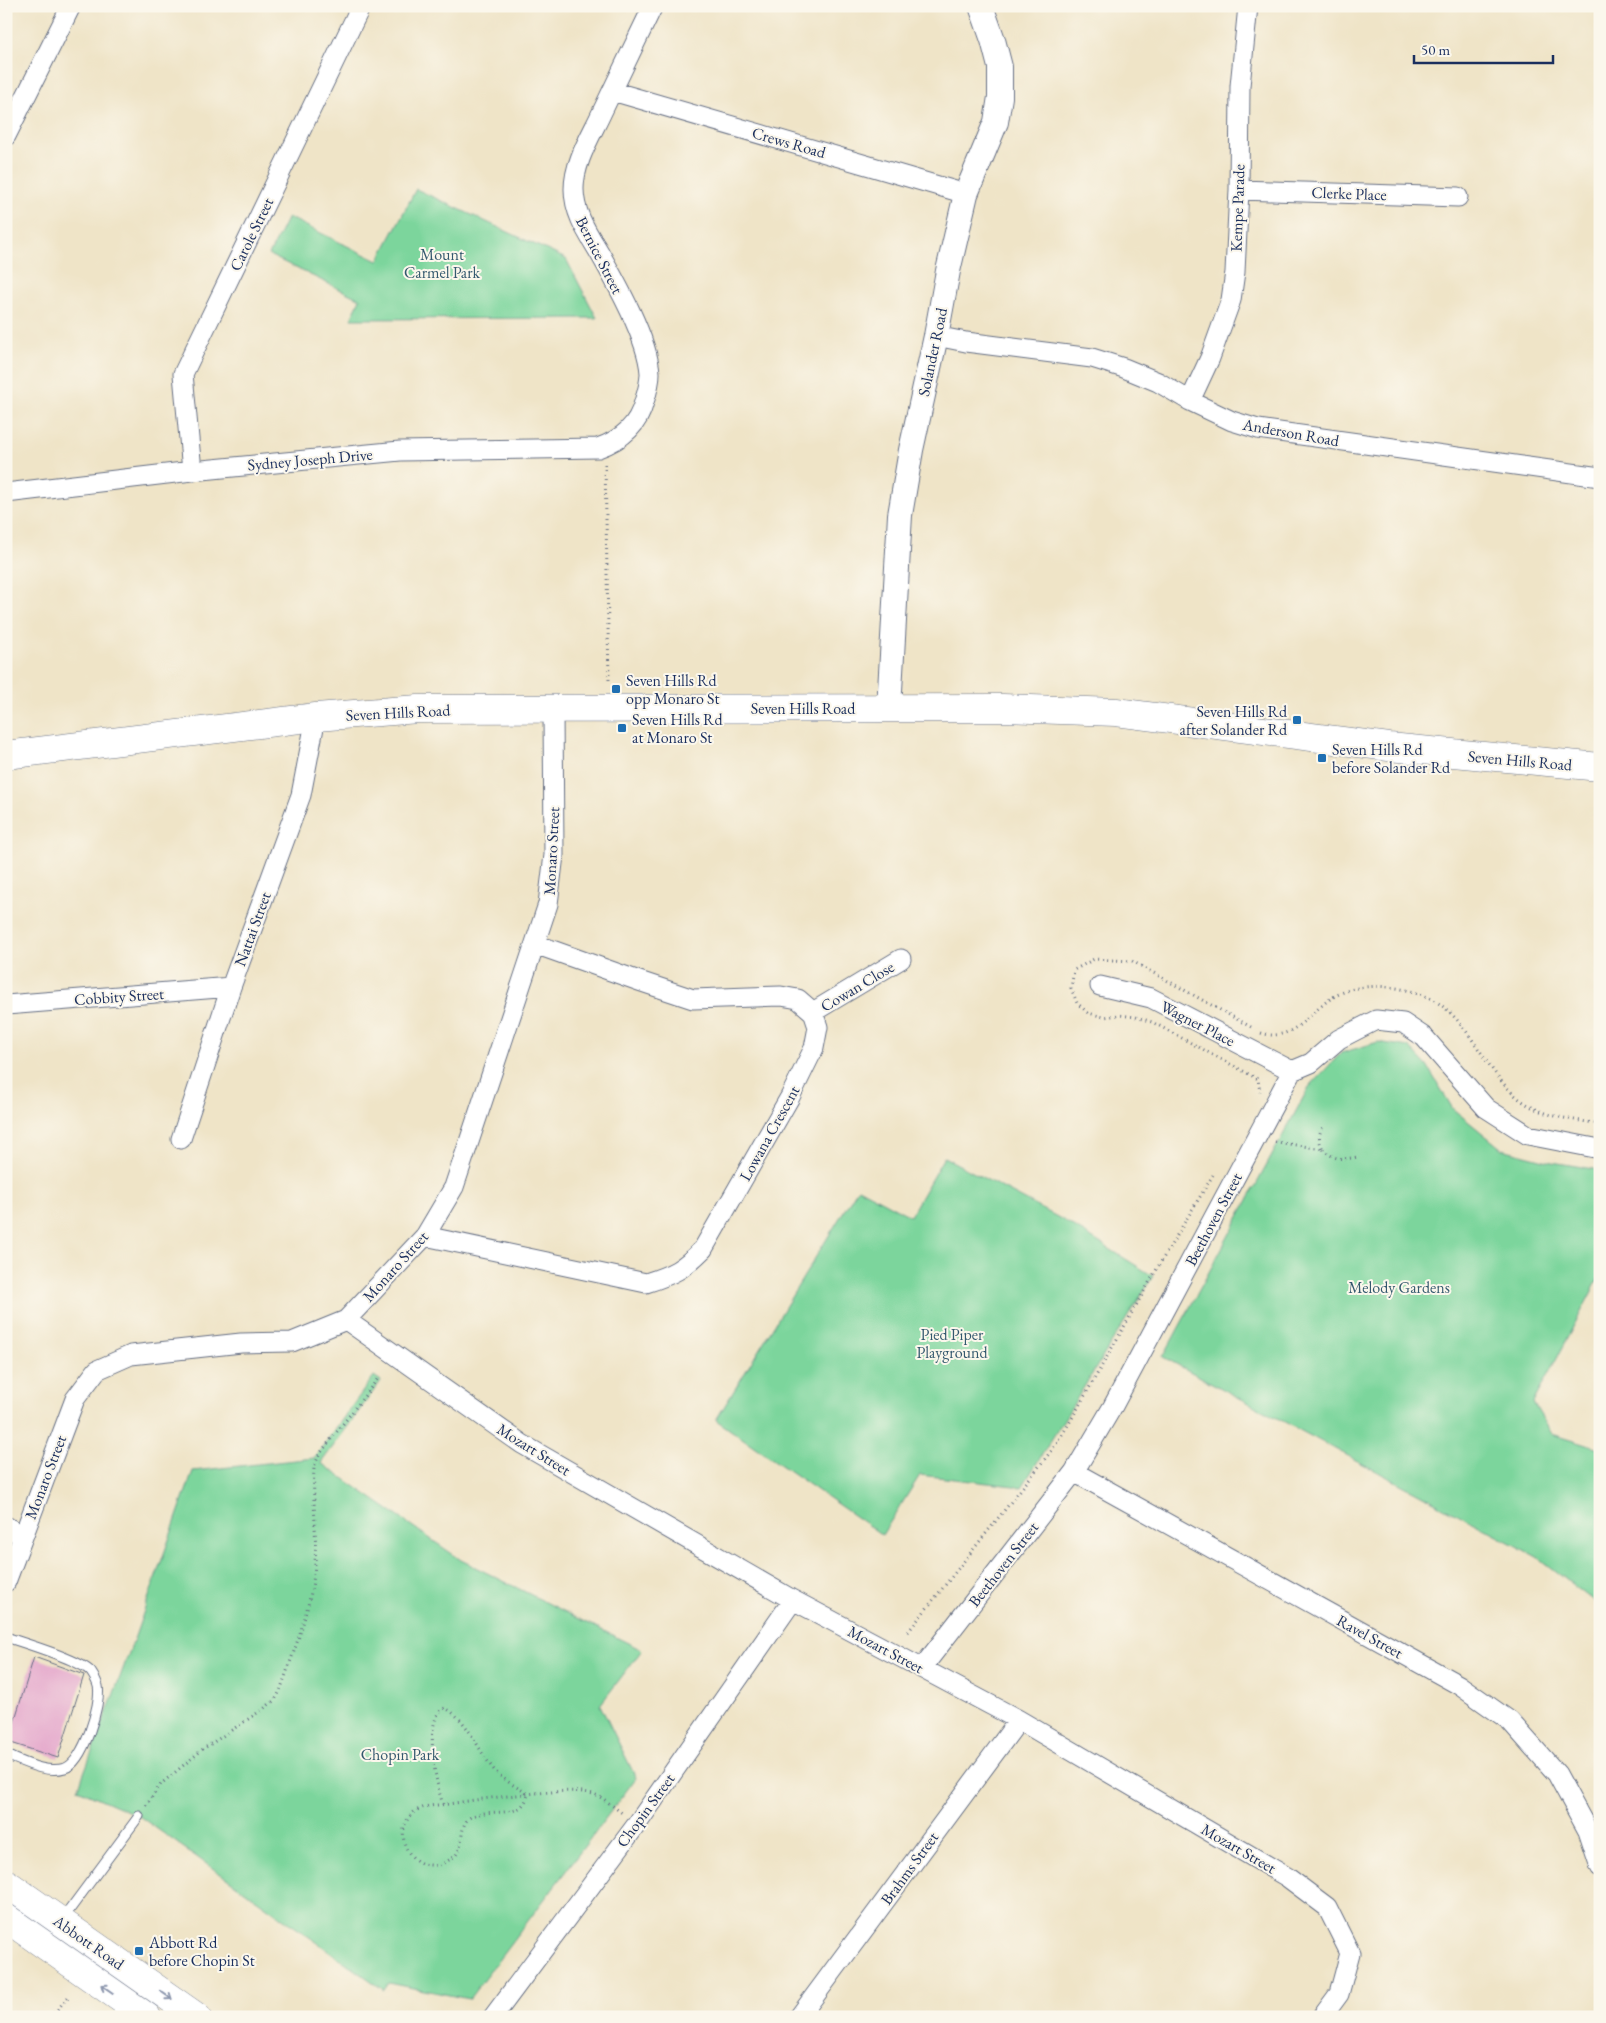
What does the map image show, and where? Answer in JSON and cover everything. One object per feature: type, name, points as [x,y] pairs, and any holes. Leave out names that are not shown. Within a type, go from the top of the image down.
[{"type":"main road","name":"Seven Hills Road","points":[[6,755],[316,717],[418,709],[1004,708],[1116,712],[1389,747],[1600,767]]},
{"type":"main road","name":"Abbott Road","points":[[6,1883],[197,2017]]},
{"type":"main road","name":"Abbott Road","points":[[8,1922],[147,2017]]},
{"type":"street","points":[[6,136],[72,6]]},
{"type":"street","name":"Carole Street","points":[[192,471],[183,374],[361,6]]},
{"type":"street","name":"Bernice Street","points":[[609,444],[632,427],[643,408],[650,374],[647,351],[626,305],[583,226],[576,207],[574,190],[577,168],[653,6]]},
{"type":"street","name":"Solander Road","points":[[889,708],[900,515],[911,450],[966,194],[996,122],[1000,97],[1000,67],[981,6]]},
{"type":"street","name":"Kempe Parade","points":[[1190,402],[1210,358],[1230,300],[1235,272],[1239,190],[1240,86],[1248,6]]},
{"type":"street","name":"Crews Road","points":[[612,91],[966,194]]},
{"type":"street","name":"Clerke Place","points":[[1239,190],[1458,197]]},
{"type":"street","name":"Anderson Road","points":[[936,336],[966,342],[1092,358],[1124,368],[1158,382],[1190,402],[1232,421],[1258,429],[1600,477]]},
{"type":"street","name":"Sydney Joseph Drive","points":[[6,493],[192,471],[400,451],[598,448],[609,444]]},
{"type":"street","name":"Monaro Street","points":[[6,1582],[75,1399],[97,1370],[131,1354],[241,1343],[292,1342],[346,1320],[425,1236],[454,1187],[548,904],[554,855],[553,709]]},
{"type":"street","name":"Nattai Street","points":[[181,1139],[231,987],[300,795],[316,717]]},
{"type":"street","points":[[535,944],[693,998],[781,996],[798,999],[813,1012]]},
{"type":"street","name":"Cowan Close","points":[[813,1012],[901,959]]},
{"type":"street","name":"Wagner Place","points":[[1100,986],[1151,998],[1292,1071]]},
{"type":"street","name":"Cobbity Street","points":[[6,1005],[231,987]]},
{"type":"street","name":"Lowana Crescent","points":[[425,1236],[646,1283],[670,1276],[686,1266],[703,1248],[790,1097],[814,1048],[818,1027],[813,1012]]},
{"type":"street","points":[[1292,1071],[1311,1063],[1339,1039],[1376,1020],[1403,1023],[1424,1037],[1486,1108],[1528,1135],[1600,1149]]},
{"type":"street","name":"Beethoven Street","points":[[922,1668],[1074,1472],[1113,1406],[1292,1071]]},
{"type":"street","name":"Mozart Street","points":[[346,1320],[522,1444],[793,1600],[1019,1720],[1287,1876],[1327,1907],[1350,1953],[1339,1994],[1322,2017]]},
{"type":"street","name":"Ravel Street","points":[[1074,1472],[1459,1685],[1510,1721],[1557,1774],[1588,1831],[1600,1866]]},
{"type":"street","points":[[6,1526],[22,1537]]},
{"type":"street","name":"Chopin Street","points":[[493,2017],[637,1824],[793,1600]]},
{"type":"street","name":"Brahms Street","points":[[799,2017],[1019,1720]]},
{"type":"lane","points":[[6,1637],[76,1662],[91,1671],[98,1686],[97,1709],[83,1746],[78,1758],[66,1768],[47,1770],[6,1755]]},
{"type":"lane","points":[[60,1922],[139,1816]]},
{"type":"path","points":[[609,444],[609,681]]},
{"type":"path","points":[[1260,1097],[1258,1079],[1152,1022],[1136,1017],[1119,1015],[1104,1017],[1088,1013],[1076,1003],[1071,988],[1074,970],[1094,959],[1132,961],[1263,1034],[1281,1034],[1292,1030],[1325,1002],[1337,994],[1352,989],[1370,986],[1395,988],[1420,994],[1449,1012],[1459,1022],[1500,1081],[1515,1096],[1543,1113],[1600,1124]]},
{"type":"path","points":[[1325,1125],[1319,1136],[1323,1150],[1330,1156],[1343,1160],[1357,1157]]},
{"type":"path","points":[[1258,1135],[1272,1142],[1323,1150]]},
{"type":"path","points":[[908,1632],[1052,1450],[1216,1171]]},
{"type":"path","points":[[139,1816],[161,1784],[203,1749],[275,1700],[280,1691],[300,1631],[312,1582],[315,1555],[314,1467],[319,1455],[379,1377]]},
{"type":"path","points":[[443,1804],[437,1786],[432,1737],[435,1718],[440,1710],[445,1708],[454,1712],[496,1772],[528,1794]]},
{"type":"path","points":[[528,1794],[526,1803],[521,1809],[470,1817],[465,1823],[462,1843],[456,1855],[438,1866],[423,1864],[415,1859],[404,1846],[403,1834],[406,1822],[410,1816],[422,1808],[443,1804],[488,1797],[528,1794],[568,1791],[595,1795],[614,1807]]},
{"type":"path","points":[[51,2017],[69,1996]]},
{"type":"green space","name":"Mount Carmel Park","points":[[416,189],[566,259],[597,318],[351,319],[360,299],[269,255],[288,217],[378,261]]},
{"type":"green space","name":"Melody Gardens","points":[[1378,1042],[1409,1047],[1427,1066],[1453,1109],[1502,1149],[1552,1162],[1600,1170],[1600,1276],[1533,1403],[1552,1434],[1600,1449],[1600,1606],[1537,1557],[1163,1357],[1309,1087],[1341,1053]]},
{"type":"green space","name":"Pied Piper Playground","points":[[944,1157],[1063,1220],[1153,1276],[1022,1487],[920,1475],[882,1535],[716,1420],[858,1188],[910,1216]]},
{"type":"green space","name":"Chopin Park","points":[[374,1376],[381,1381],[321,1463],[461,1560],[642,1650],[600,1705],[636,1778],[469,1999],[389,1983],[384,1990],[139,1816],[78,1789],[132,1645],[193,1471],[314,1458]]},
{"type":"building","points":[[34,1657],[84,1675],[58,1758],[8,1742]]},
{"type":"place","name":"Seven Hills Rd opp Monaro St","points":[[616,689]]},
{"type":"place","name":"Seven Hills Rd after Solander Rd","points":[[1297,720]]},
{"type":"place","name":"Seven Hills Rd at Monaro St","points":[[622,728]]},
{"type":"place","name":"Seven Hills Rd before Solander Rd","points":[[1322,758]]},
{"type":"place","name":"Abbott Rd before Chopin St","points":[[139,1951]]}]
